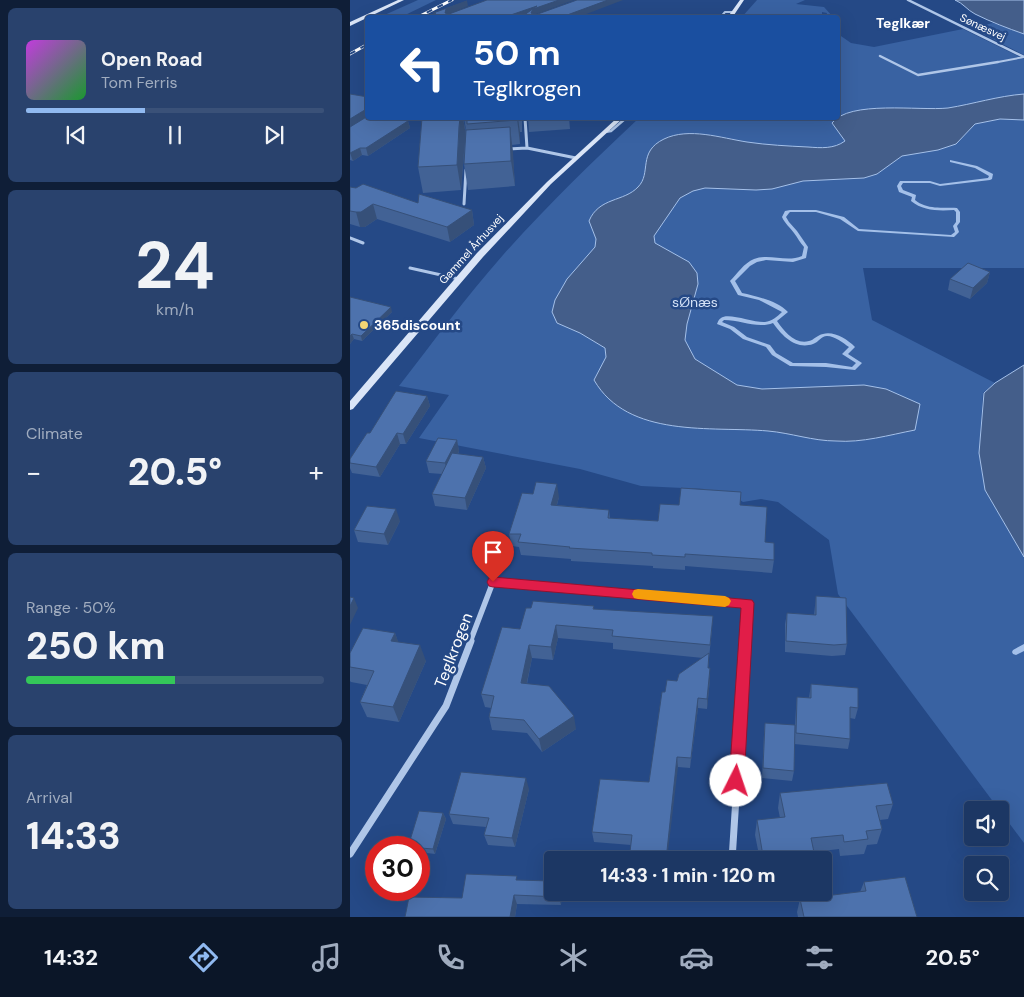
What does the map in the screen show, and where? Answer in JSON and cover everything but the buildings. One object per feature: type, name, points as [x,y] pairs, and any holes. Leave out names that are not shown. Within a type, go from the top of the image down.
[{"type":"street","points":[[370,15],[402,0]]},
{"type":"street","points":[[732,15],[742,0]]},
{"type":"street","name":"Sønæsvej","points":[[908,0],[1024,57]]},
{"type":"street","points":[[350,24],[365,17]]},
{"type":"street","points":[[880,56],[918,75],[998,62]]},
{"type":"street","points":[[525,120],[527,148]]},
{"type":"street","name":"Gammel Århusvej","points":[[350,407],[459,279],[530,202],[618,120]]},
{"type":"street","points":[[497,150],[527,148],[576,158]]},
{"type":"street","points":[[464,204],[467,161]]},
{"type":"street","points":[[350,238],[363,243]]},
{"type":"street","name":"Teglkrogen","points":[[350,854],[446,706],[493,582],[748,603],[733,851]]},
{"type":"lane","points":[[722,15],[725,12],[734,12]]},
{"type":"lane","points":[[998,62],[1024,57]]},
{"type":"lane","points":[[605,132],[611,131],[624,120]]},
{"type":"lane","points":[[410,268],[459,279]]},
{"type":"green space","points":[[418,0],[436,0],[405,15],[384,15]]},
{"type":"green space","points":[[757,0],[805,0],[796,4],[824,7],[831,15],[822,12],[822,15],[744,15]]},
{"type":"green space","points":[[993,23],[1024,34],[1024,55],[971,28]]},
{"type":"green space","name":"sØnæs","points":[[963,29],[1024,59],[1024,268],[863,268],[872,320],[995,383],[983,393],[979,453],[985,490],[1024,557],[1024,843],[1009,823],[1009,801],[993,801],[838,594],[829,540],[778,502],[761,499],[743,502],[731,494],[705,492],[704,489],[641,486],[580,469],[419,438],[449,395],[399,386],[503,255],[570,185],[637,120],[840,120],[840,35],[851,43],[874,47]]},
{"type":"shaded area","points":[[955,0],[1024,0],[1024,34],[975,14]]},
{"type":"shaded area","points":[[1024,94],[1024,120],[1000,119],[975,124],[956,144],[938,150],[902,156],[877,174],[864,178],[803,181],[772,189],[705,188],[693,191],[680,198],[654,236],[655,243],[689,262],[697,273],[698,284],[687,324],[685,340],[695,359],[737,385],[762,389],[864,385],[886,389],[920,404],[915,430],[866,440],[836,441],[768,431],[673,426],[649,421],[628,412],[609,399],[594,380],[606,357],[605,348],[580,333],[557,323],[552,312],[555,300],[567,279],[595,247],[596,239],[589,221],[593,213],[605,204],[632,192],[638,187],[642,181],[651,150],[664,139],[684,134],[694,134],[762,144],[827,147],[845,141],[832,123],[840,120],[841,116],[853,111],[886,108],[948,108]]},
{"type":"shaded area","points":[[1024,365],[1024,557],[985,490],[979,453],[984,393],[995,383]]},
{"type":"waterway","points":[[774,321],[785,334],[801,343],[813,342],[823,335],[832,335],[841,339],[852,347],[845,354],[859,363],[853,369],[826,365],[792,365],[774,354],[768,346],[745,338],[732,328],[719,323],[723,318],[762,324],[769,323],[785,312],[761,299],[740,294],[732,281],[748,265],[760,259],[772,258],[793,261],[804,257],[806,247],[784,217],[790,211],[816,211],[842,218],[858,230],[952,236],[957,232],[955,226],[958,222],[958,212],[955,209],[933,209],[917,204],[913,200],[914,196],[901,191],[899,186],[902,182],[930,182],[940,185],[990,179],[991,175],[976,167],[951,161]]},
{"type":"waterway","points":[[1016,652],[1024,647]]},
{"type":"railway","points":[[422,15],[452,0]]},
{"type":"railway","points":[[350,54],[365,46]]},
{"type":"slow traffic","points":[[638,594],[725,601]]},
{"type":"place","name":"365discount","points":[[364,325]]},
{"type":"district","name":"Teglkær","points":[[903,23]]},
{"type":"route","points":[[493,582],[748,603],[736,781]]}]
